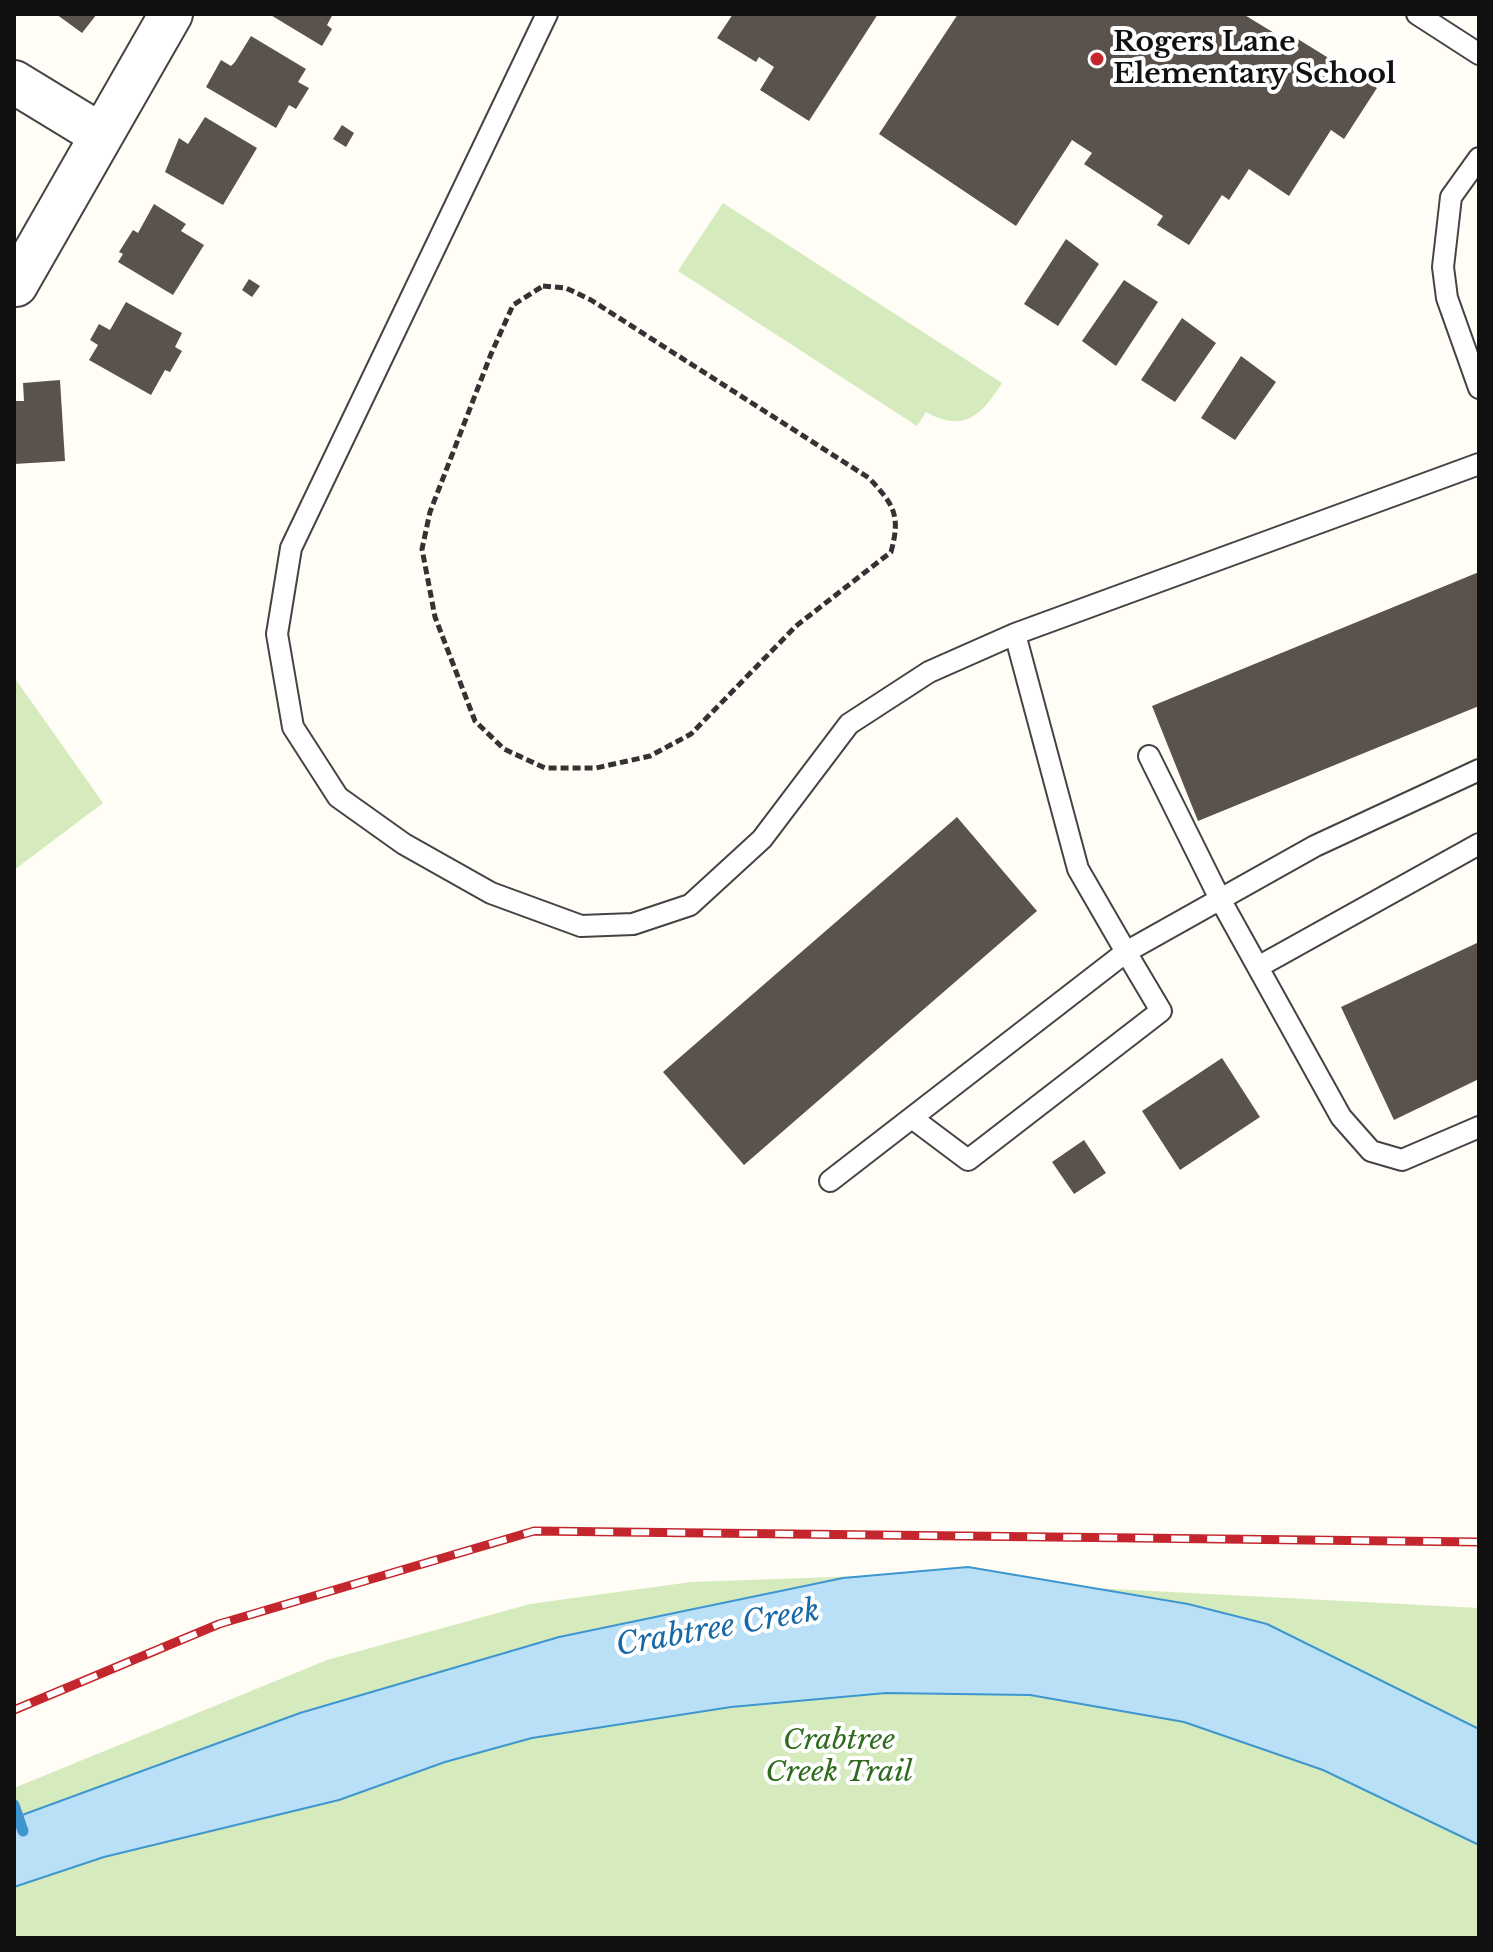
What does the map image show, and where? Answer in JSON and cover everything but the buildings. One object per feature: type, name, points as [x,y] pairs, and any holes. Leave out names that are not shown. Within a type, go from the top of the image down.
[{"type":"street","points":[[16,285],[171,14]]},
{"type":"street","points":[[14,82],[101,135]]},
{"type":"lane","points":[[547,14],[291,548],[277,634],[293,727],[338,797],[404,844],[491,893],[581,926],[633,924],[690,905],[762,839],[849,724],[929,672],[1015,634],[1479,464]]},
{"type":"lane","points":[[1417,14],[1479,54]]},
{"type":"lane","points":[[1479,158],[1451,197],[1443,267],[1447,298],[1479,388]]},
{"type":"lane","points":[[912,1118],[968,1160],[1161,1011],[1078,869],[1015,634]]},
{"type":"lane","points":[[1149,756],[1220,899],[1341,1117],[1371,1151],[1402,1160],[1479,1127]]},
{"type":"lane","points":[[830,1181],[1126,952],[1315,846],[1479,770]]},
{"type":"lane","points":[[1258,967],[1479,844]]},
{"type":"path","points":[[543,286],[566,288],[591,300],[869,478],[893,504],[897,534],[891,552],[796,626],[691,734],[650,756],[596,768],[545,768],[504,749],[475,721],[435,617],[422,549],[430,512],[513,305],[543,286]]},
{"type":"green space","points":[[723,203],[1002,383],[994,395],[970,418],[951,421],[926,412],[917,426],[678,271]]},
{"type":"green space","points":[[14,677],[103,803],[14,870]]},
{"type":"green space","name":"Crabtree Creek Trail","points":[[863,1576],[1479,1608],[1479,1938],[14,1938],[14,1788],[327,1660],[530,1604],[691,1582]]},
{"type":"water","name":"Crabtree Creek","points":[[968,1567],[1188,1604],[1267,1624],[1479,1729],[1479,1845],[1323,1770],[1184,1722],[1030,1695],[886,1693],[731,1707],[532,1738],[445,1762],[339,1800],[104,1857],[14,1887],[14,1818],[300,1713],[559,1637],[843,1578]]},
{"type":"waterway","points":[[14,1805],[23,1831]]},
{"type":"railway","points":[[14,1710],[219,1624],[534,1531],[1479,1542]]},
{"type":"place","name":"Rogers Lane Elementary School","points":[[1097,59]]}]
